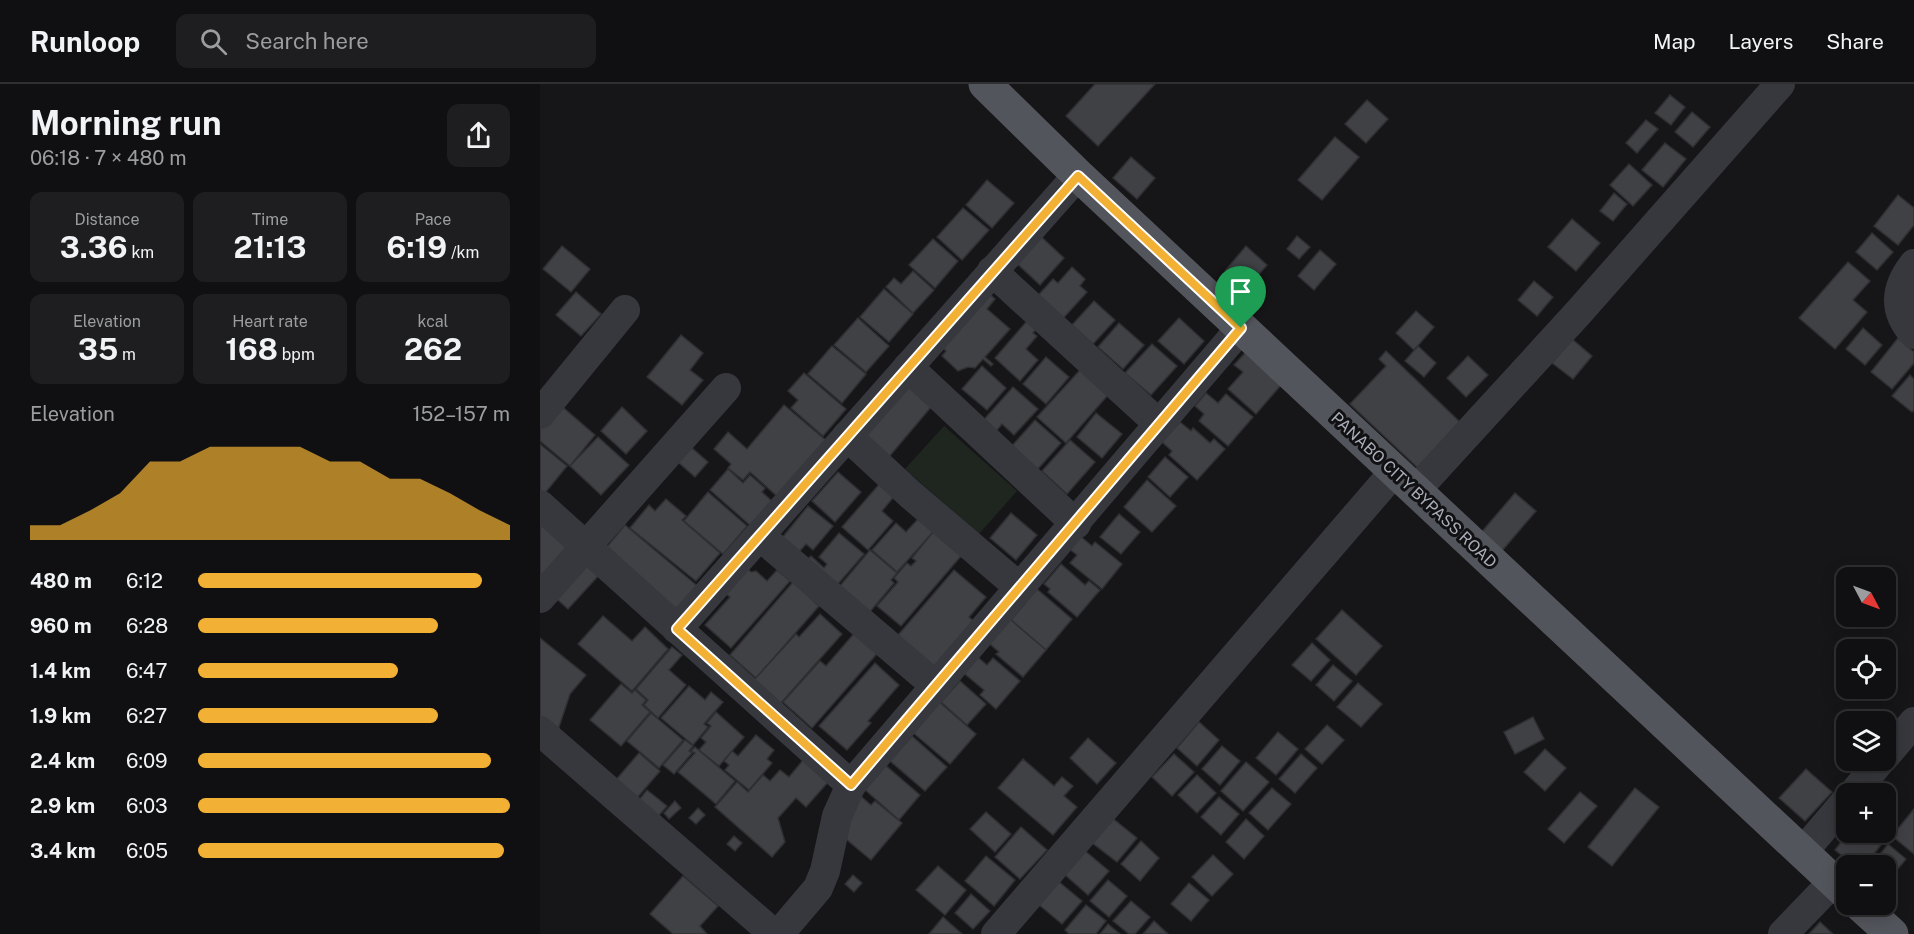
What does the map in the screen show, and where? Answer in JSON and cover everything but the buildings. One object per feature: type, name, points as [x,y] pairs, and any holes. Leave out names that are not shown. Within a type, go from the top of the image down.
[{"type":"main road","name":"PANABO CITY BYPASS ROAD","points":[[985,84],[1078,176],[1836,883]]},
{"type":"main road","points":[[1871,915],[1892,934]]},
{"type":"street","points":[[996,934],[1405,481],[1579,312],[1780,84]]},
{"type":"street","points":[[677,629],[1078,176]]},
{"type":"street","points":[[1914,264],[1905,275],[1898,295],[1899,311],[1914,334]]},
{"type":"street","points":[[992,271],[1159,424]]},
{"type":"street","points":[[540,414],[625,310]]},
{"type":"street","points":[[779,934],[818,888],[828,863],[837,816],[851,785],[1241,328]]},
{"type":"street","points":[[908,367],[1076,524]]},
{"type":"street","points":[[540,598],[726,388]]},
{"type":"street","points":[[847,436],[911,495],[1019,588]]},
{"type":"street","points":[[540,505],[851,785]]},
{"type":"street","points":[[760,536],[935,685]]},
{"type":"street","points":[[1896,745],[1912,729]]},
{"type":"street","points":[[540,731],[774,934]]},
{"type":"street","points":[[1862,783],[1872,771]]},
{"type":"street","points":[[1802,853],[1836,813]]},
{"type":"street","points":[[1783,934],[1836,890]]},
{"type":"shaded area","points":[[944,426],[1017,491],[979,534],[905,469]]},
{"type":"route","points":[[1078,176],[1241,328],[851,785],[677,629],[1078,176]]}]
